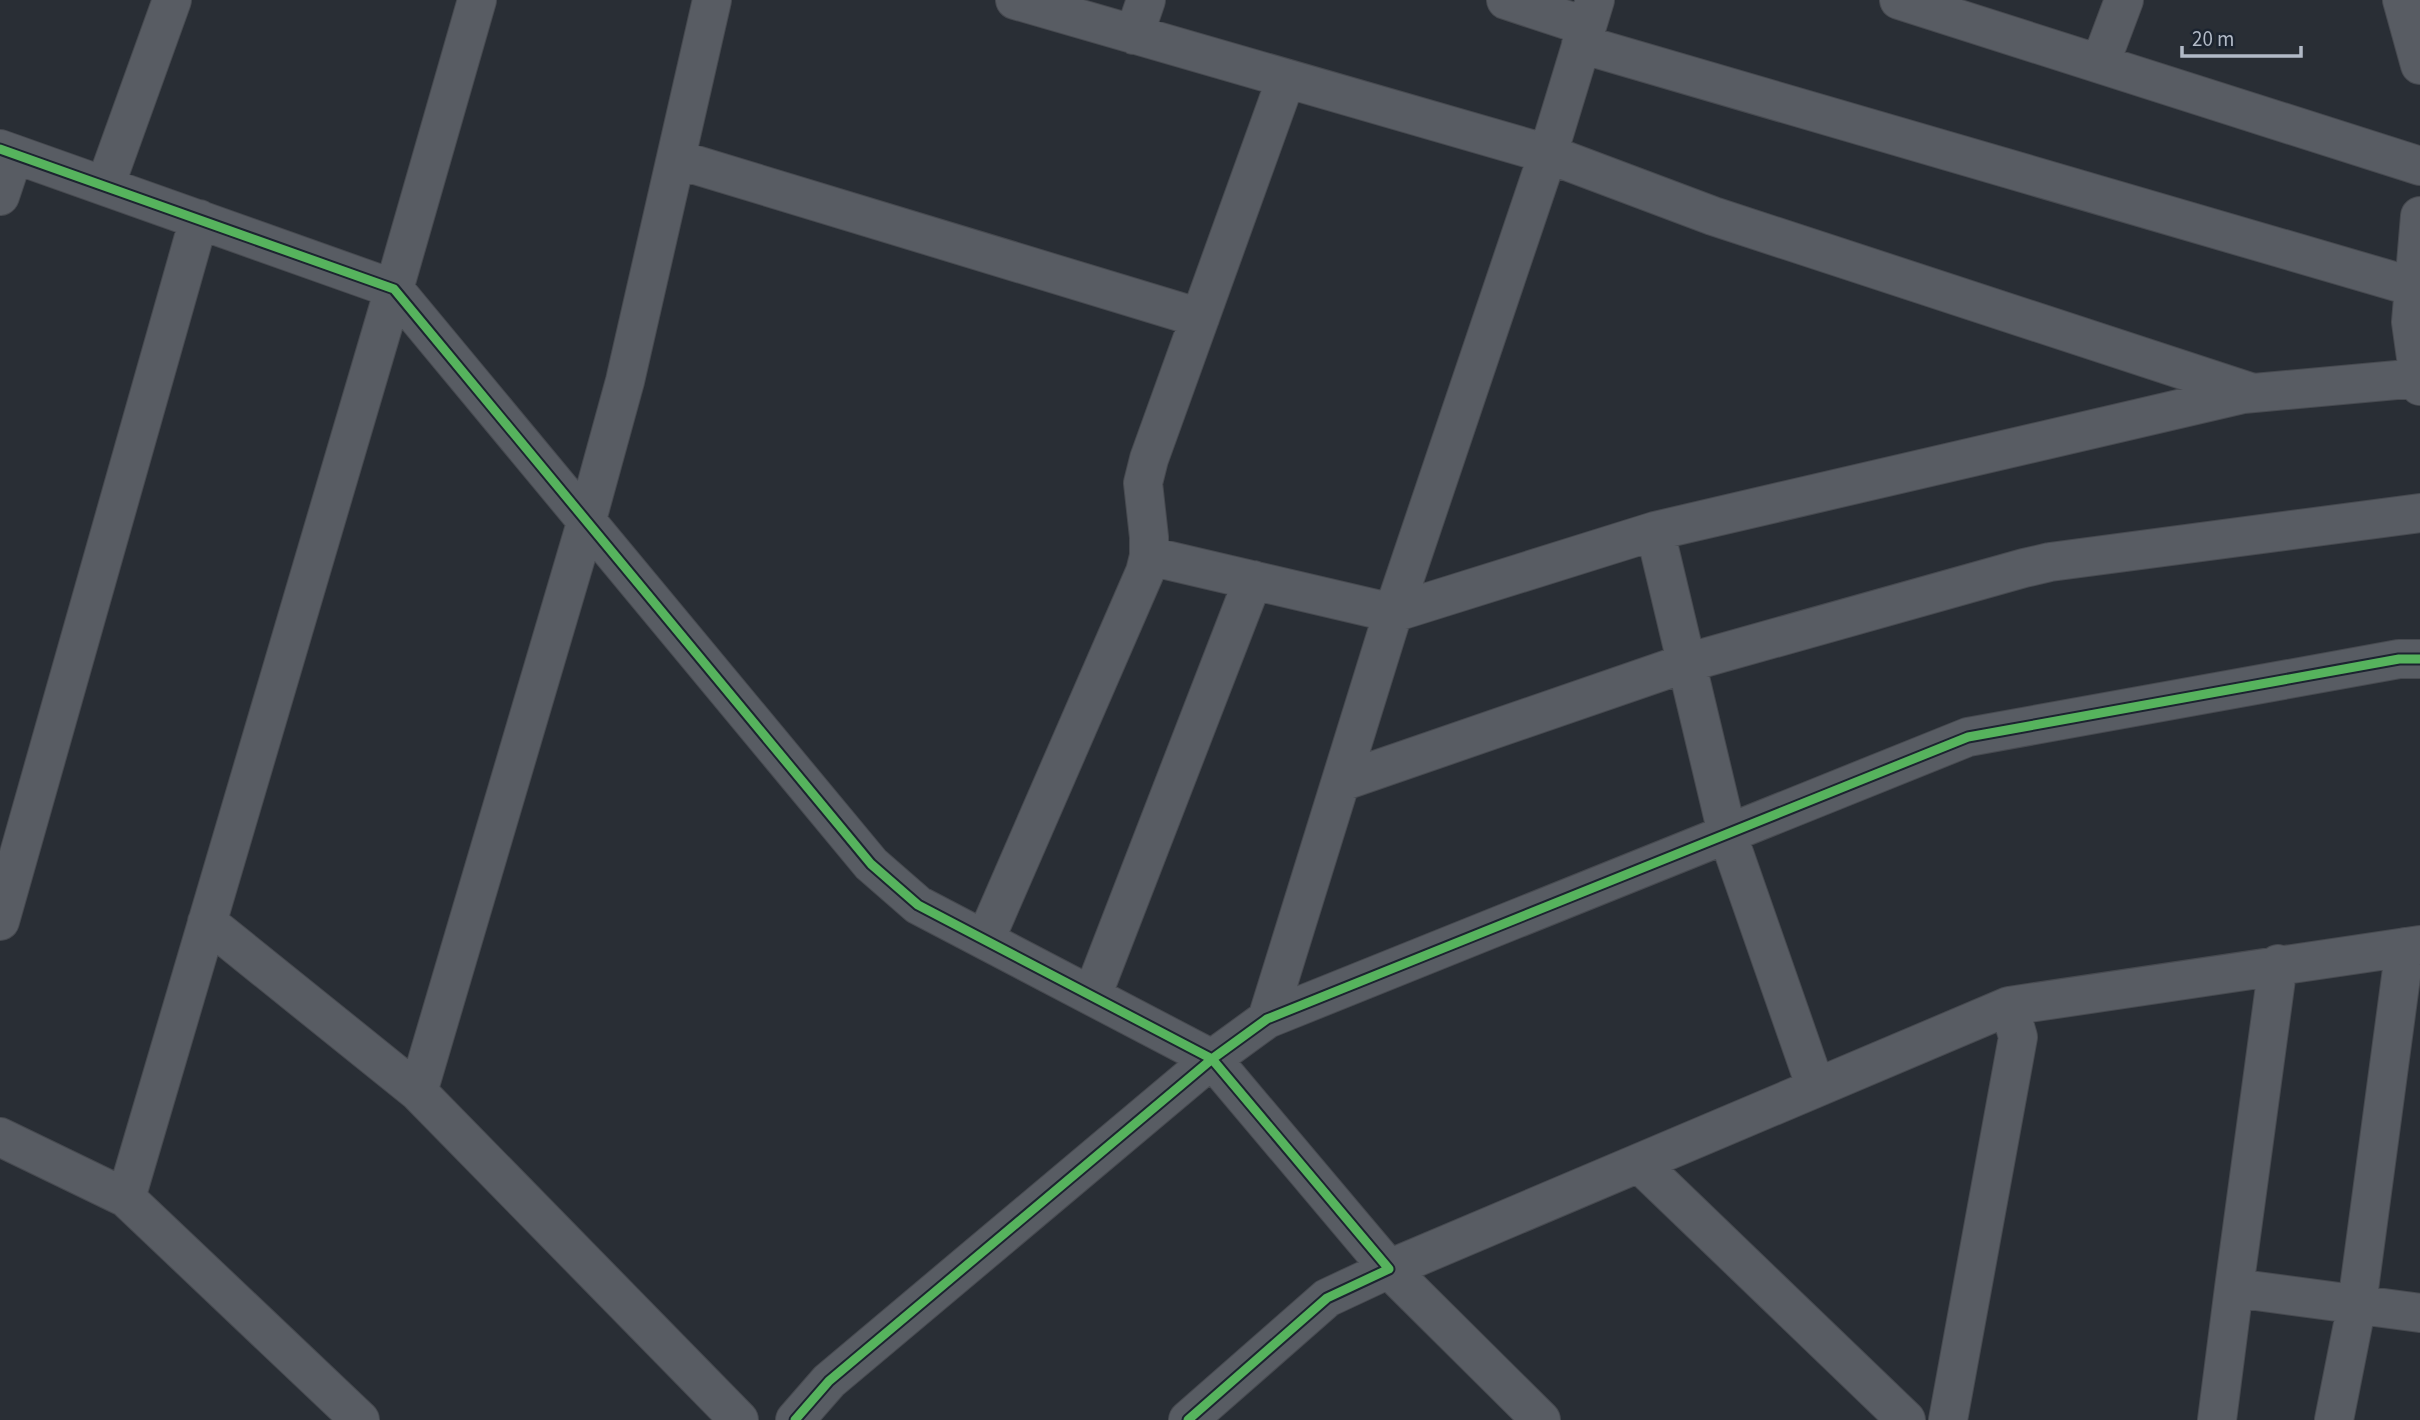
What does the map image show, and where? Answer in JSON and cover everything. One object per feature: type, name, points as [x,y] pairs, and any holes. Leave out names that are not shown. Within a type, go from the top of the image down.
[{"type":"street","points":[[105,186],[172,0]]},
{"type":"street","points":[[126,1198],[477,0]]},
{"type":"street","points":[[418,1092],[625,382],[712,0]]},
{"type":"street","points":[[1015,0],[1140,17],[1286,79],[1548,154],[1713,216],[2253,393]]},
{"type":"street","points":[[1506,0],[1587,23],[2414,288]]},
{"type":"street","points":[[1899,0],[2420,166]]},
{"type":"street","points":[[2100,64],[2124,0]]},
{"type":"street","points":[[2402,0],[2420,65]]},
{"type":"street","points":[[1267,1019],[1393,613],[1548,154],[1587,23]]},
{"type":"street","points":[[985,940],[1145,572],[1149,556],[1149,537],[1143,483],[1149,459],[1286,79]]},
{"type":"street","points":[[0,196],[7,151],[394,289],[871,863],[918,905],[1212,1059],[1389,1269],[1541,1420]]},
{"type":"street","points":[[676,159],[1200,318]]},
{"type":"street","points":[[1149,556],[1393,613],[1654,531],[2253,393],[2419,382],[2411,322],[2420,216]]},
{"type":"street","points":[[0,921],[199,219]]},
{"type":"street","points":[[1341,782],[1686,663],[2050,562],[2420,513]]},
{"type":"street","points":[[1654,531],[1727,833],[1816,1088]]},
{"type":"street","points":[[1092,996],[1253,580]]},
{"type":"street","points":[[795,1420],[829,1381],[1212,1059],[1267,1019],[1968,737],[2399,659],[2420,659]]},
{"type":"street","points":[[207,922],[418,1092],[738,1420]]},
{"type":"street","points":[[1188,1420],[1327,1298],[1389,1269],[2009,1006],[2412,946],[2357,1304],[2334,1420]]},
{"type":"street","points":[[2217,1420],[2278,964]]},
{"type":"street","points":[[1948,1420],[2018,1037],[2009,1006]]},
{"type":"street","points":[[0,1137],[126,1198],[360,1420]]},
{"type":"street","points":[[1639,1163],[1906,1420]]},
{"type":"street","points":[[2234,1288],[2420,1313]]},
{"type":"cycle path","points":[[0,149],[394,289],[871,864],[918,905],[1212,1059],[1389,1269],[1327,1298],[1188,1420]]},
{"type":"cycle path","points":[[795,1420],[829,1381],[1212,1059],[1267,1019],[1968,737],[2399,659],[2420,659]]}]
